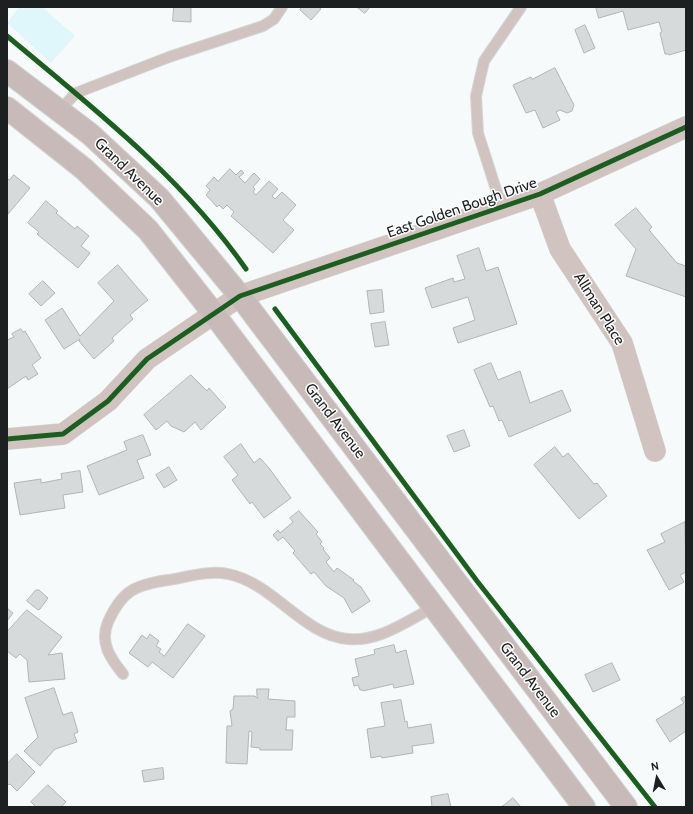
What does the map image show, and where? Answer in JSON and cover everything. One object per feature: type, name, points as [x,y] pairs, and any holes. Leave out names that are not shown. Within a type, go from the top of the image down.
[{"type":"main road","name":"Grand Avenue","points":[[10,78],[90,134],[159,198],[240,296],[626,807]]},
{"type":"main road","name":"Grand Avenue","points":[[7,108],[84,169],[148,230],[214,314],[584,807]]},
{"type":"street","name":"East Golden Bough Drive","points":[[7,439],[63,434],[108,402],[147,359],[240,296],[540,194],[686,127]]},
{"type":"street","name":"Allman Place","points":[[540,194],[560,249],[622,343],[655,451]]},
{"type":"lane","points":[[59,111],[76,93],[169,57],[263,26],[274,19],[282,7]]},
{"type":"lane","points":[[502,208],[478,133],[476,96],[484,61],[520,7]]},
{"type":"lane","points":[[123,674],[106,649],[107,626],[116,606],[130,590],[158,581],[210,573],[227,574],[259,586],[326,635],[346,639],[362,640],[378,636],[434,607]]},
{"type":"shaded area","points":[[19,7],[42,7],[75,36],[51,63],[7,23]]},
{"type":"building","points":[[174,7],[191,7],[191,22],[173,21]]},
{"type":"building","points":[[302,7],[318,7],[321,9],[311,20],[300,10]]},
{"type":"building","points":[[357,7],[370,7],[365,13]]},
{"type":"building","points":[[596,7],[686,7],[686,50],[669,55],[665,54],[659,22],[628,30],[623,11],[599,18]]},
{"type":"building","points":[[585,25],[595,48],[584,53],[575,30]]},
{"type":"building","points":[[555,68],[574,105],[572,111],[567,113],[560,110],[556,112],[560,120],[543,128],[535,110],[526,113],[513,85],[531,77],[532,79]]},
{"type":"building","points":[[230,169],[236,175],[241,170],[244,173],[239,177],[245,183],[254,173],[260,179],[253,187],[255,189],[253,192],[256,195],[269,181],[278,189],[272,196],[275,199],[282,192],[296,205],[283,220],[294,230],[273,253],[231,216],[234,212],[227,205],[223,209],[219,205],[217,207],[206,195],[210,190],[206,186],[214,177],[218,181]]},
{"type":"building","points":[[14,175],[30,188],[8,214],[7,178],[9,180]]},
{"type":"building","points":[[46,201],[58,211],[56,213],[75,229],[77,226],[89,236],[81,246],[90,253],[78,268],[37,234],[39,232],[28,223]]},
{"type":"building","points":[[636,208],[652,227],[649,230],[677,263],[686,266],[686,297],[626,276],[636,249],[615,225]]},
{"type":"building","points":[[479,248],[486,271],[498,267],[517,324],[458,343],[453,328],[475,320],[468,297],[432,308],[425,288],[453,278],[454,282],[465,279],[457,256]]},
{"type":"building","points":[[118,265],[148,300],[130,315],[133,319],[112,338],[114,341],[94,359],[79,341],[80,339],[64,349],[45,320],[62,308],[80,336],[114,301],[98,283]]},
{"type":"building","points":[[43,281],[55,293],[41,306],[29,294]]},
{"type":"building","points":[[382,290],[384,312],[370,314],[367,291]]},
{"type":"building","points":[[385,322],[389,345],[375,347],[371,324]]},
{"type":"building","points":[[21,329],[23,332],[25,331],[41,358],[32,365],[38,374],[28,380],[26,376],[7,389],[7,340],[14,337],[12,334]]},
{"type":"building","points":[[491,363],[498,380],[520,371],[530,403],[562,390],[571,411],[509,437],[502,420],[499,421],[493,406],[490,407],[474,370]]},
{"type":"building","points":[[191,375],[207,391],[209,388],[226,407],[201,430],[195,422],[184,432],[171,426],[167,421],[156,430],[144,415]]},
{"type":"building","points":[[464,430],[470,446],[454,452],[447,436]]},
{"type":"building","points":[[143,435],[151,455],[137,460],[144,478],[99,495],[87,466],[127,450],[124,442]]},
{"type":"building","points":[[241,444],[254,463],[260,458],[291,498],[264,518],[252,502],[250,504],[232,480],[238,475],[224,457]]},
{"type":"building","points":[[555,447],[563,457],[568,453],[594,484],[597,483],[607,496],[579,519],[534,465]]},
{"type":"building","points":[[169,467],[177,480],[164,488],[156,475]]},
{"type":"building","points":[[80,471],[83,492],[63,495],[65,508],[20,515],[14,483],[41,479],[41,483],[62,479],[61,474]]},
{"type":"building","points":[[299,511],[318,532],[316,534],[322,542],[320,544],[330,558],[326,562],[334,572],[337,568],[354,580],[353,581],[361,587],[370,601],[352,613],[344,598],[326,586],[314,572],[311,574],[293,553],[295,551],[283,537],[278,541],[273,535],[278,530],[280,533],[293,522],[290,518]]},
{"type":"building","points":[[685,522],[686,572],[680,575],[684,582],[669,590],[647,550],[665,542],[661,534]]},
{"type":"building","points":[[36,590],[39,590],[48,598],[38,610],[27,601]]},
{"type":"building","points":[[7,608],[13,613],[7,621]]},
{"type":"building","points":[[27,610],[62,637],[48,655],[62,653],[65,679],[29,682],[27,660],[20,654],[16,658],[7,651],[7,632]]},
{"type":"building","points":[[188,624],[205,636],[173,678],[152,662],[148,667],[129,653],[142,635],[147,639],[150,634],[159,641],[156,646],[161,649],[159,652],[164,656]]},
{"type":"building","points":[[394,645],[396,653],[406,650],[414,684],[394,688],[393,684],[363,691],[360,690],[358,685],[354,686],[352,678],[359,676],[355,659],[375,654],[374,650]]},
{"type":"building","points":[[612,663],[620,680],[593,692],[585,675]]},
{"type":"building","points":[[54,688],[63,715],[72,712],[78,732],[74,734],[77,742],[55,749],[40,766],[24,751],[38,737],[25,698]]},
{"type":"building","points":[[257,689],[269,689],[268,699],[295,701],[295,717],[287,717],[286,730],[293,730],[292,750],[260,750],[260,748],[251,747],[252,732],[249,731],[247,764],[226,763],[227,726],[232,726],[230,711],[233,709],[234,696],[255,696],[257,698]]},
{"type":"building","points":[[686,696],[686,731],[670,742],[656,720],[684,703],[681,699]]},
{"type":"building","points":[[401,700],[405,722],[407,721],[408,728],[431,724],[434,743],[412,746],[413,753],[382,758],[381,756],[371,758],[367,729],[385,726],[381,703]]},
{"type":"building","points":[[17,754],[35,772],[17,791],[10,784],[7,785],[7,764]]},
{"type":"building","points":[[163,768],[164,779],[144,782],[142,771]]},
{"type":"building","points":[[48,785],[66,802],[61,807],[36,807],[31,802]]},
{"type":"building","points":[[448,794],[451,807],[432,807],[431,797]]},
{"type":"building","points":[[513,798],[521,807],[501,807],[504,805]]},
{"type":"cycle path","points":[[7,36],[71,89],[165,174],[221,235],[246,269]]},
{"type":"cycle path","points":[[7,439],[63,434],[108,401],[147,359],[240,296],[540,194],[686,127]]},
{"type":"cycle path","points":[[275,309],[477,581],[655,807]]}]
